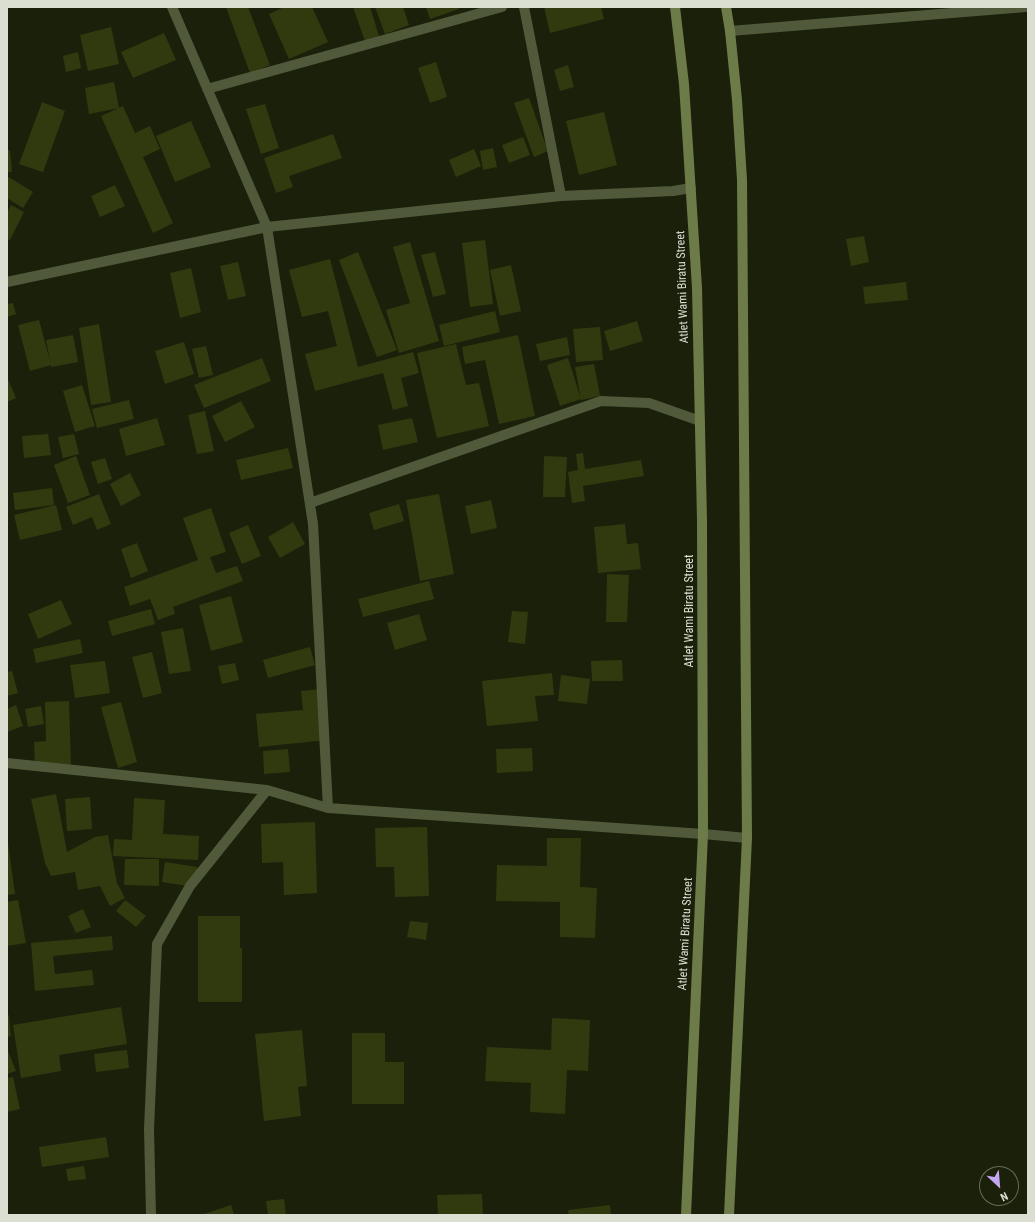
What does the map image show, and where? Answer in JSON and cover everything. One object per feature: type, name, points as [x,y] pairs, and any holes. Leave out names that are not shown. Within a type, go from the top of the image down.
[{"type":"main road","name":"Atlet Wami Biratu Street","points":[[675,7],[684,84],[698,288],[702,529],[703,834],[686,1215]]},
{"type":"main road","points":[[726,7],[730,31],[742,187],[747,838],[730,1215]]},
{"type":"street","points":[[172,7],[267,227],[310,503],[313,532],[328,808]]},
{"type":"street","points":[[207,89],[502,7]]},
{"type":"street","points":[[524,7],[562,196]]},
{"type":"street","points":[[730,31],[1026,7]]},
{"type":"street","points":[[7,282],[267,227],[562,196],[674,191],[691,188]]},
{"type":"street","points":[[310,503],[601,401],[649,403],[700,421]]},
{"type":"street","points":[[7,763],[267,790],[328,808],[747,838]]},
{"type":"street","points":[[150,1215],[150,1128],[157,944],[190,886],[267,790]]},
{"type":"building","points":[[226,7],[248,7],[270,65],[250,73]]},
{"type":"building","points":[[284,7],[312,7],[328,42],[289,59],[269,14]]},
{"type":"building","points":[[353,7],[370,7],[379,36],[365,41]]},
{"type":"building","points":[[375,7],[403,7],[409,25],[385,34]]},
{"type":"building","points":[[426,7],[458,7],[459,9],[430,19]]},
{"type":"building","points":[[544,7],[601,7],[604,19],[550,33]]},
{"type":"building","points":[[111,27],[119,64],[88,71],[80,35]]},
{"type":"building","points":[[164,33],[176,60],[133,78],[121,52]]},
{"type":"building","points":[[78,52],[81,68],[66,72],[63,56]]},
{"type":"building","points":[[436,62],[447,97],[430,103],[418,68]]},
{"type":"building","points":[[568,65],[574,87],[560,91],[554,70]]},
{"type":"building","points":[[114,82],[119,108],[89,114],[85,88]]},
{"type":"building","points":[[529,98],[548,151],[534,157],[514,103]]},
{"type":"building","points":[[42,102],[65,111],[43,172],[19,164]]},
{"type":"building","points":[[265,104],[279,148],[261,154],[246,109]]},
{"type":"building","points":[[123,106],[135,133],[150,126],[160,149],[143,157],[173,223],[153,233],[101,116]]},
{"type":"building","points":[[604,112],[617,165],[579,175],[566,121]]},
{"type":"building","points":[[191,121],[211,167],[175,182],[156,136]]},
{"type":"building","points":[[333,134],[342,158],[289,176],[293,187],[276,193],[264,158]]},
{"type":"building","points":[[523,137],[530,155],[509,163],[502,145]]},
{"type":"building","points":[[493,148],[497,167],[483,170],[480,151]]},
{"type":"building","points":[[474,149],[481,166],[456,177],[449,160]]},
{"type":"building","points":[[7,150],[10,150],[12,172],[7,172]]},
{"type":"building","points":[[7,176],[33,192],[23,208],[7,198]]},
{"type":"building","points":[[115,185],[125,206],[100,217],[91,196]]},
{"type":"building","points":[[11,205],[24,212],[10,240],[7,239],[7,213]]},
{"type":"building","points":[[864,236],[869,262],[851,266],[846,239]]},
{"type":"building","points":[[485,240],[493,304],[470,307],[462,243]]},
{"type":"building","points":[[410,242],[439,341],[399,353],[386,310],[410,303],[393,247]]},
{"type":"building","points":[[358,252],[397,350],[377,357],[339,260]]},
{"type":"building","points":[[435,252],[446,294],[433,297],[421,255]]},
{"type":"building","points":[[330,259],[358,367],[413,352],[419,373],[401,378],[408,406],[393,410],[383,373],[315,391],[305,354],[337,346],[328,311],[302,317],[289,270]]},
{"type":"building","points":[[238,262],[246,296],[228,300],[220,266]]},
{"type":"building","points":[[511,265],[521,311],[500,316],[490,270]]},
{"type":"building","points":[[191,268],[201,312],[180,318],[170,273]]},
{"type":"building","points":[[906,282],[908,300],[865,304],[863,287]]},
{"type":"building","points":[[13,303],[16,314],[7,317],[7,304]]},
{"type":"building","points":[[495,311],[500,332],[444,346],[439,325]]},
{"type":"building","points":[[39,320],[51,365],[30,371],[18,325]]},
{"type":"building","points":[[637,321],[643,341],[610,351],[604,331]]},
{"type":"building","points":[[99,324],[111,402],[91,405],[79,328]]},
{"type":"building","points":[[600,327],[603,360],[576,362],[573,329]]},
{"type":"building","points":[[73,335],[78,362],[51,367],[46,340]]},
{"type":"building","points":[[518,335],[535,416],[499,424],[485,360],[465,364],[462,347]]},
{"type":"building","points":[[567,337],[570,355],[540,361],[536,344]]},
{"type":"building","points":[[184,342],[194,374],[165,384],[155,351]]},
{"type":"building","points":[[456,344],[466,385],[479,383],[489,426],[437,438],[417,353]]},
{"type":"building","points":[[206,346],[213,375],[199,378],[192,349]]},
{"type":"building","points":[[262,358],[271,381],[204,408],[194,385]]},
{"type":"building","points":[[568,358],[581,399],[560,406],[547,365]]},
{"type":"building","points":[[594,364],[600,396],[581,400],[575,367]]},
{"type":"building","points":[[7,377],[16,398],[7,402]]},
{"type":"building","points":[[82,385],[95,426],[75,432],[63,391]]},
{"type":"building","points":[[129,400],[134,419],[97,428],[92,409]]},
{"type":"building","points":[[241,401],[255,427],[225,442],[212,416]]},
{"type":"building","points":[[205,411],[214,451],[197,454],[188,415]]},
{"type":"building","points":[[157,418],[165,445],[126,456],[119,429]]},
{"type":"building","points":[[412,418],[418,442],[383,450],[378,425]]},
{"type":"building","points":[[48,434],[51,455],[24,458],[22,436]]},
{"type":"building","points":[[74,434],[79,454],[63,458],[58,437]]},
{"type":"building","points":[[288,448],[293,468],[241,480],[236,460]]},
{"type":"building","points":[[583,453],[585,469],[641,460],[644,476],[583,486],[585,501],[572,503],[568,472],[578,470],[576,454]]},
{"type":"building","points":[[76,456],[90,495],[68,503],[54,465]]},
{"type":"building","points":[[544,456],[567,457],[565,497],[543,497]]},
{"type":"building","points":[[105,458],[112,479],[98,484],[91,462]]},
{"type":"building","points":[[130,473],[141,495],[121,506],[110,484]]},
{"type":"building","points":[[52,488],[54,505],[15,510],[13,493]]},
{"type":"building","points":[[99,494],[111,524],[97,530],[92,517],[73,525],[66,507]]},
{"type":"building","points":[[439,494],[454,574],[420,581],[406,500]]},
{"type":"building","points":[[491,500],[497,528],[471,534],[465,506]]},
{"type":"building","points":[[399,504],[404,521],[374,530],[369,513]]},
{"type":"building","points":[[56,505],[62,530],[20,540],[14,515]]},
{"type":"building","points":[[211,508],[226,552],[210,557],[216,573],[237,566],[243,581],[173,607],[175,614],[158,620],[150,599],[130,606],[124,587],[198,560],[183,518]]},
{"type":"building","points":[[293,522],[305,544],[280,558],[268,537]]},
{"type":"building","points":[[625,524],[627,544],[638,543],[641,569],[598,573],[594,527]]},
{"type":"building","points":[[248,525],[261,556],[242,564],[229,533]]},
{"type":"building","points":[[137,543],[148,571],[131,578],[121,549]]},
{"type":"building","points":[[607,574],[629,575],[627,622],[606,622]]},
{"type":"building","points":[[429,581],[434,599],[363,617],[358,599]]},
{"type":"building","points":[[231,596],[243,642],[211,651],[199,605]]},
{"type":"building","points":[[61,600],[72,624],[38,639],[28,614]]},
{"type":"building","points":[[151,609],[155,624],[112,636],[108,621]]},
{"type":"building","points":[[512,611],[528,612],[525,644],[508,642]]},
{"type":"building","points":[[419,614],[427,640],[395,650],[387,623]]},
{"type":"building","points":[[183,628],[191,671],[169,674],[161,632]]},
{"type":"building","points":[[80,639],[83,653],[36,663],[33,649]]},
{"type":"building","points":[[310,647],[315,665],[268,678],[263,660]]},
{"type":"building","points":[[152,652],[162,693],[143,698],[132,657]]},
{"type":"building","points":[[622,660],[623,681],[592,681],[591,661]]},
{"type":"building","points":[[105,661],[110,693],[75,698],[70,665]]},
{"type":"building","points":[[235,663],[239,680],[222,684],[218,666]]},
{"type":"building","points":[[12,671],[18,693],[7,696],[7,672]]},
{"type":"building","points":[[552,673],[554,695],[535,696],[538,721],[487,726],[482,681]]},
{"type":"building","points":[[561,675],[590,679],[587,704],[558,701]]},
{"type":"building","points":[[322,689],[327,740],[259,747],[256,714],[303,710],[301,691]]},
{"type":"building","points":[[69,701],[71,765],[35,766],[34,742],[46,741],[45,702]]},
{"type":"building","points":[[121,702],[137,762],[118,768],[101,707]]},
{"type":"building","points":[[16,705],[23,726],[7,732],[7,709]]},
{"type":"building","points":[[41,706],[44,724],[28,727],[25,709]]},
{"type":"building","points":[[532,748],[533,771],[497,773],[496,749]]},
{"type":"building","points":[[288,749],[290,772],[264,774],[263,751]]},
{"type":"building","points":[[56,794],[67,852],[95,837],[108,835],[117,883],[125,898],[110,906],[100,886],[78,890],[75,872],[51,876],[45,863],[31,799]]},
{"type":"building","points":[[90,797],[92,829],[67,831],[65,799]]},
{"type":"building","points":[[134,798],[165,800],[163,834],[199,836],[198,860],[113,856],[114,839],[132,840]]},
{"type":"building","points":[[315,822],[317,893],[284,895],[283,862],[262,863],[261,824]]},
{"type":"building","points":[[427,827],[429,896],[395,897],[394,867],[376,867],[375,828]]},
{"type":"building","points":[[7,836],[15,894],[7,895]]},
{"type":"building","points":[[547,838],[581,838],[580,887],[597,888],[595,938],[560,937],[560,902],[496,901],[497,865],[547,866]]},
{"type":"building","points":[[125,859],[159,859],[159,886],[124,885]]},
{"type":"building","points":[[165,862],[197,867],[194,887],[162,882]]},
{"type":"building","points":[[18,900],[26,943],[7,946],[7,902]]},
{"type":"building","points":[[125,900],[146,916],[136,927],[116,911]]},
{"type":"building","points":[[83,909],[91,927],[76,933],[68,916]]},
{"type":"building","points":[[198,916],[240,916],[240,948],[242,948],[242,1002],[198,1002]]},
{"type":"building","points":[[410,921],[428,923],[426,940],[407,937]]},
{"type":"building","points":[[112,936],[113,950],[53,956],[55,974],[92,970],[94,985],[35,991],[31,943]]},
{"type":"building","points":[[121,1007],[127,1044],[59,1055],[61,1071],[21,1078],[13,1025]]},
{"type":"building","points":[[9,1015],[11,1036],[7,1037],[7,1016]]},
{"type":"building","points":[[552,1018],[590,1020],[588,1071],[567,1070],[565,1114],[530,1112],[531,1083],[485,1081],[487,1047],[551,1050]]},
{"type":"building","points":[[302,1030],[307,1086],[298,1087],[301,1116],[264,1121],[255,1034]]},
{"type":"building","points":[[352,1033],[385,1033],[385,1062],[404,1062],[404,1104],[352,1104]]},
{"type":"building","points":[[7,1048],[16,1071],[7,1074]]},
{"type":"building","points":[[127,1050],[129,1068],[96,1072],[94,1054]]},
{"type":"building","points":[[13,1077],[20,1109],[7,1112],[7,1078]]},
{"type":"building","points":[[106,1137],[109,1157],[42,1167],[39,1147]]},
{"type":"building","points":[[84,1166],[86,1179],[68,1181],[66,1169]]},
{"type":"building","points":[[482,1194],[483,1215],[438,1215],[437,1195]]},
{"type":"building","points":[[284,1199],[286,1215],[268,1215],[266,1201]]},
{"type":"building","points":[[231,1205],[234,1215],[201,1215]]},
{"type":"building","points":[[610,1205],[611,1215],[569,1215],[568,1210]]}]
